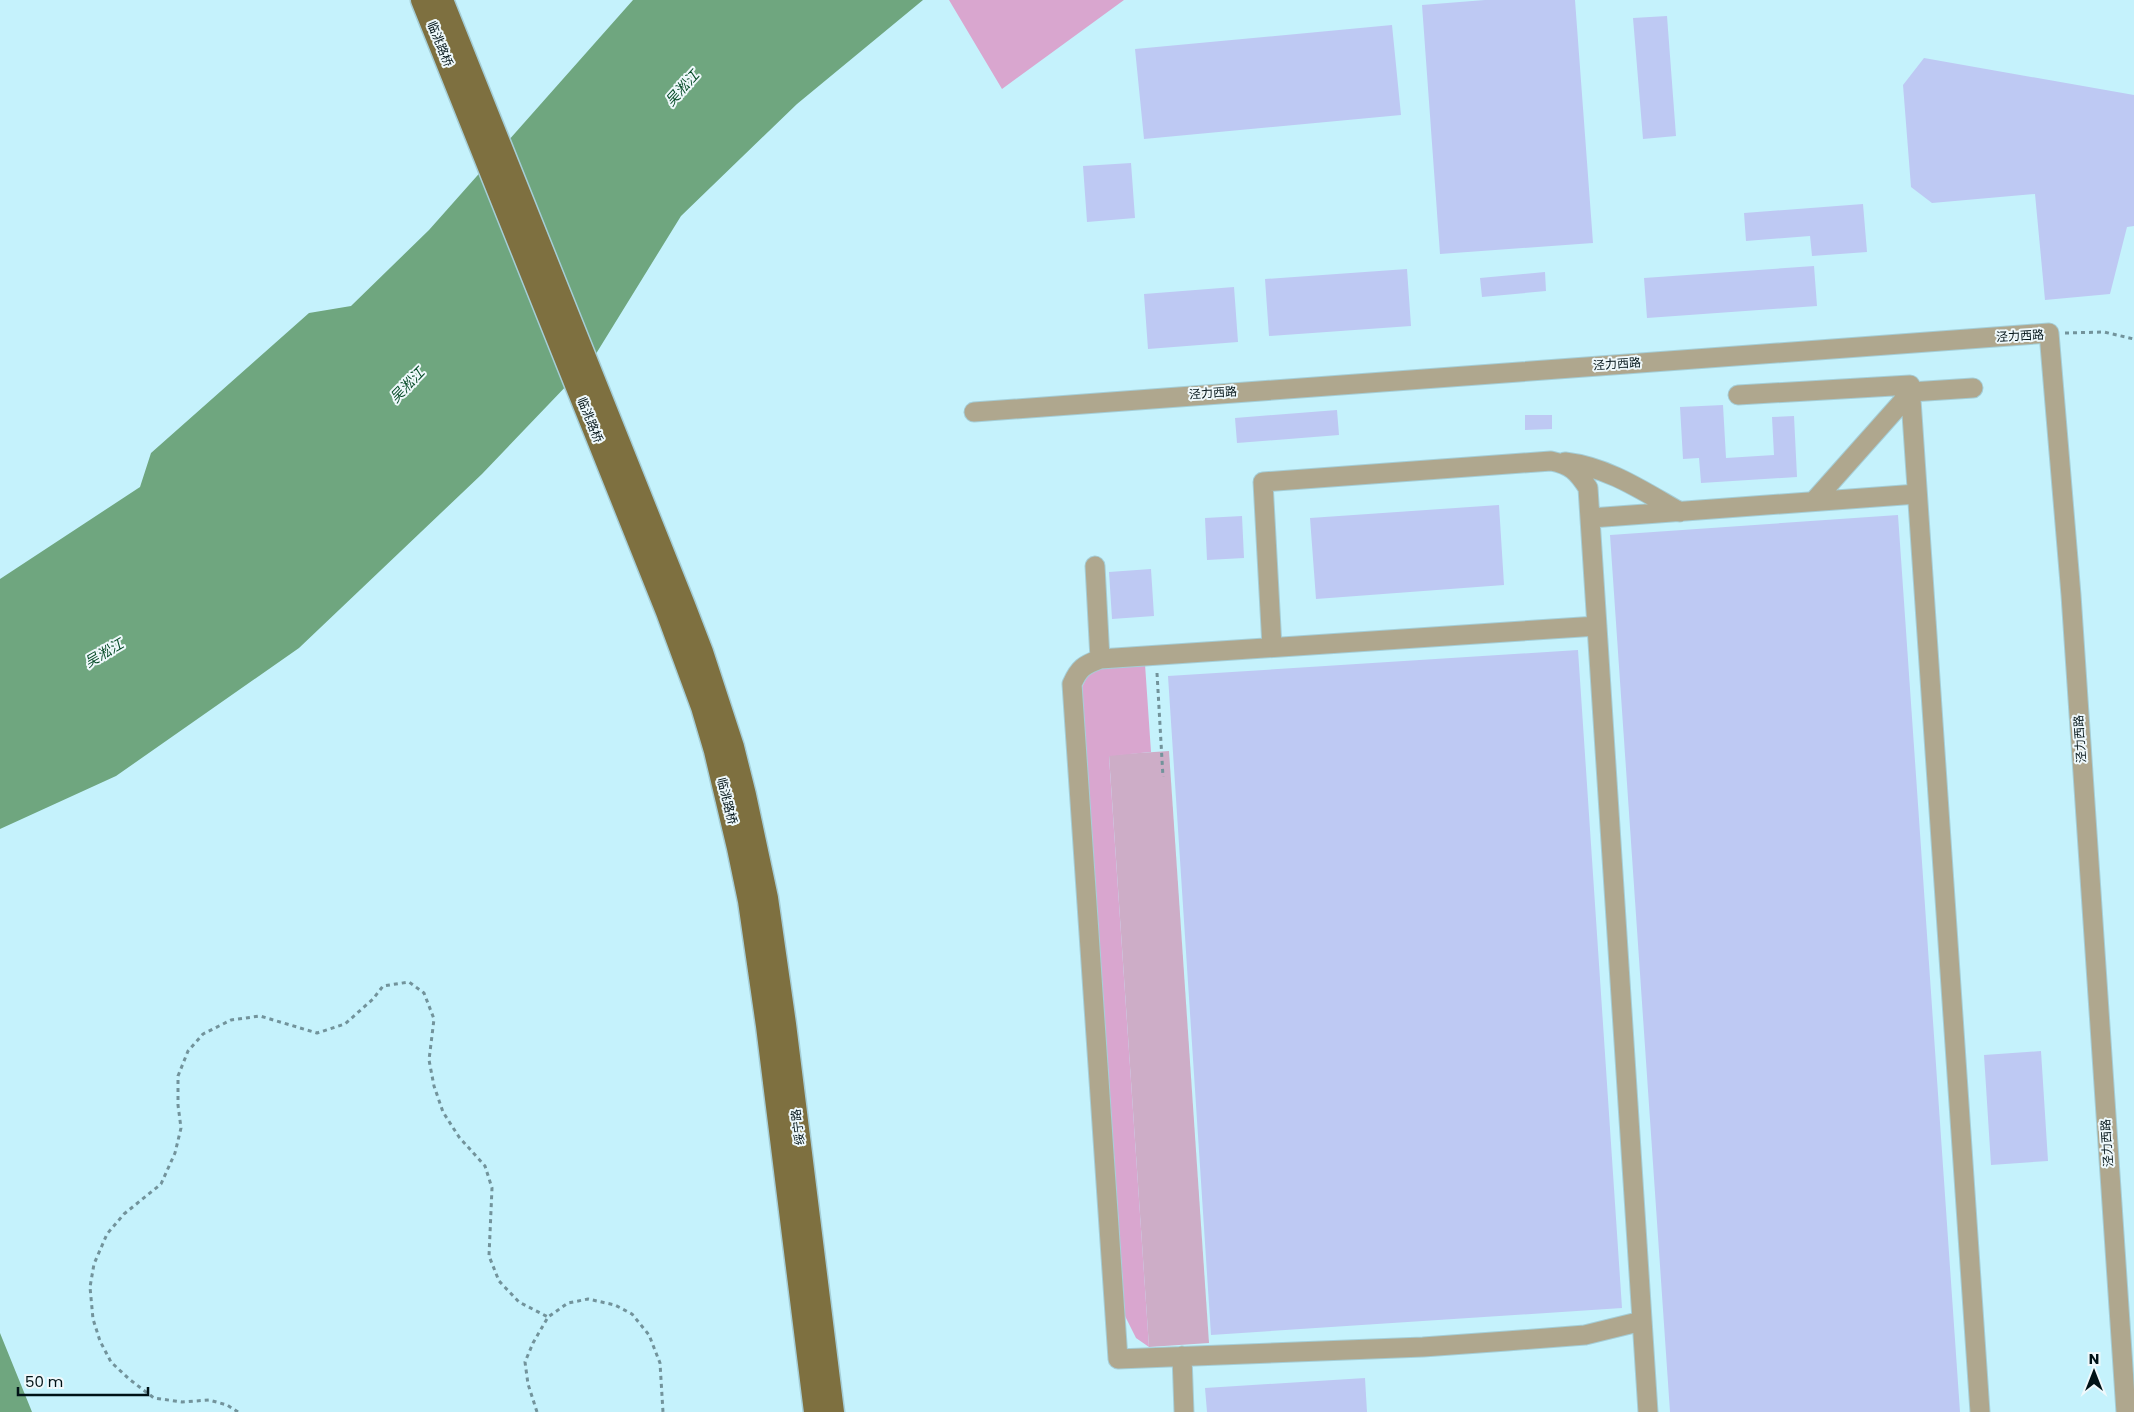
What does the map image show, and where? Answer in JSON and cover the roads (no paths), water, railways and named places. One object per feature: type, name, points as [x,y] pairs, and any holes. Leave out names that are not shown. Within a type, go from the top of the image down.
[{"type":"main road","name":"临洮路桥","points":[[422,0],[685,658],[747,846]]},
{"type":"main road","name":"临洮路桥","points":[[442,0],[702,652],[732,746],[747,846]]},
{"type":"main road","name":"绥宁路","points":[[747,846],[758,956],[815,1412]]},
{"type":"main road","name":"绥宁路","points":[[747,846],[770,916],[786,1024],[833,1412]]},
{"type":"street","name":"泾力西路","points":[[974,412],[2049,333],[2071,595],[2126,1412]]},
{"type":"street","points":[[1738,395],[1910,385],[1980,1412]]},
{"type":"street","points":[[1814,501],[1911,392],[1973,388]]},
{"type":"street","points":[[1272,647],[1263,482],[1551,461],[1586,466],[1608,472],[1680,512]]},
{"type":"street","points":[[1551,461],[1567,465],[1588,488],[1648,1412]]},
{"type":"street","points":[[1591,518],[1916,494]]},
{"type":"street","points":[[1095,566],[1100,658]]},
{"type":"street","points":[[1597,626],[1100,658],[1077,672],[1072,684],[1118,1358],[1423,1347],[1585,1335],[1642,1321]]},
{"type":"street","points":[[1182,1356],[1184,1412]]},
{"type":"water","name":"吴淞江","points":[[633,0],[923,0],[797,104],[681,216],[594,357],[482,474],[299,648],[116,776],[0,829],[0,579],[140,487],[151,453],[309,313],[351,306],[429,230]]},
{"type":"water","points":[[0,1333],[30,1407],[32,1412],[0,1412]]}]
